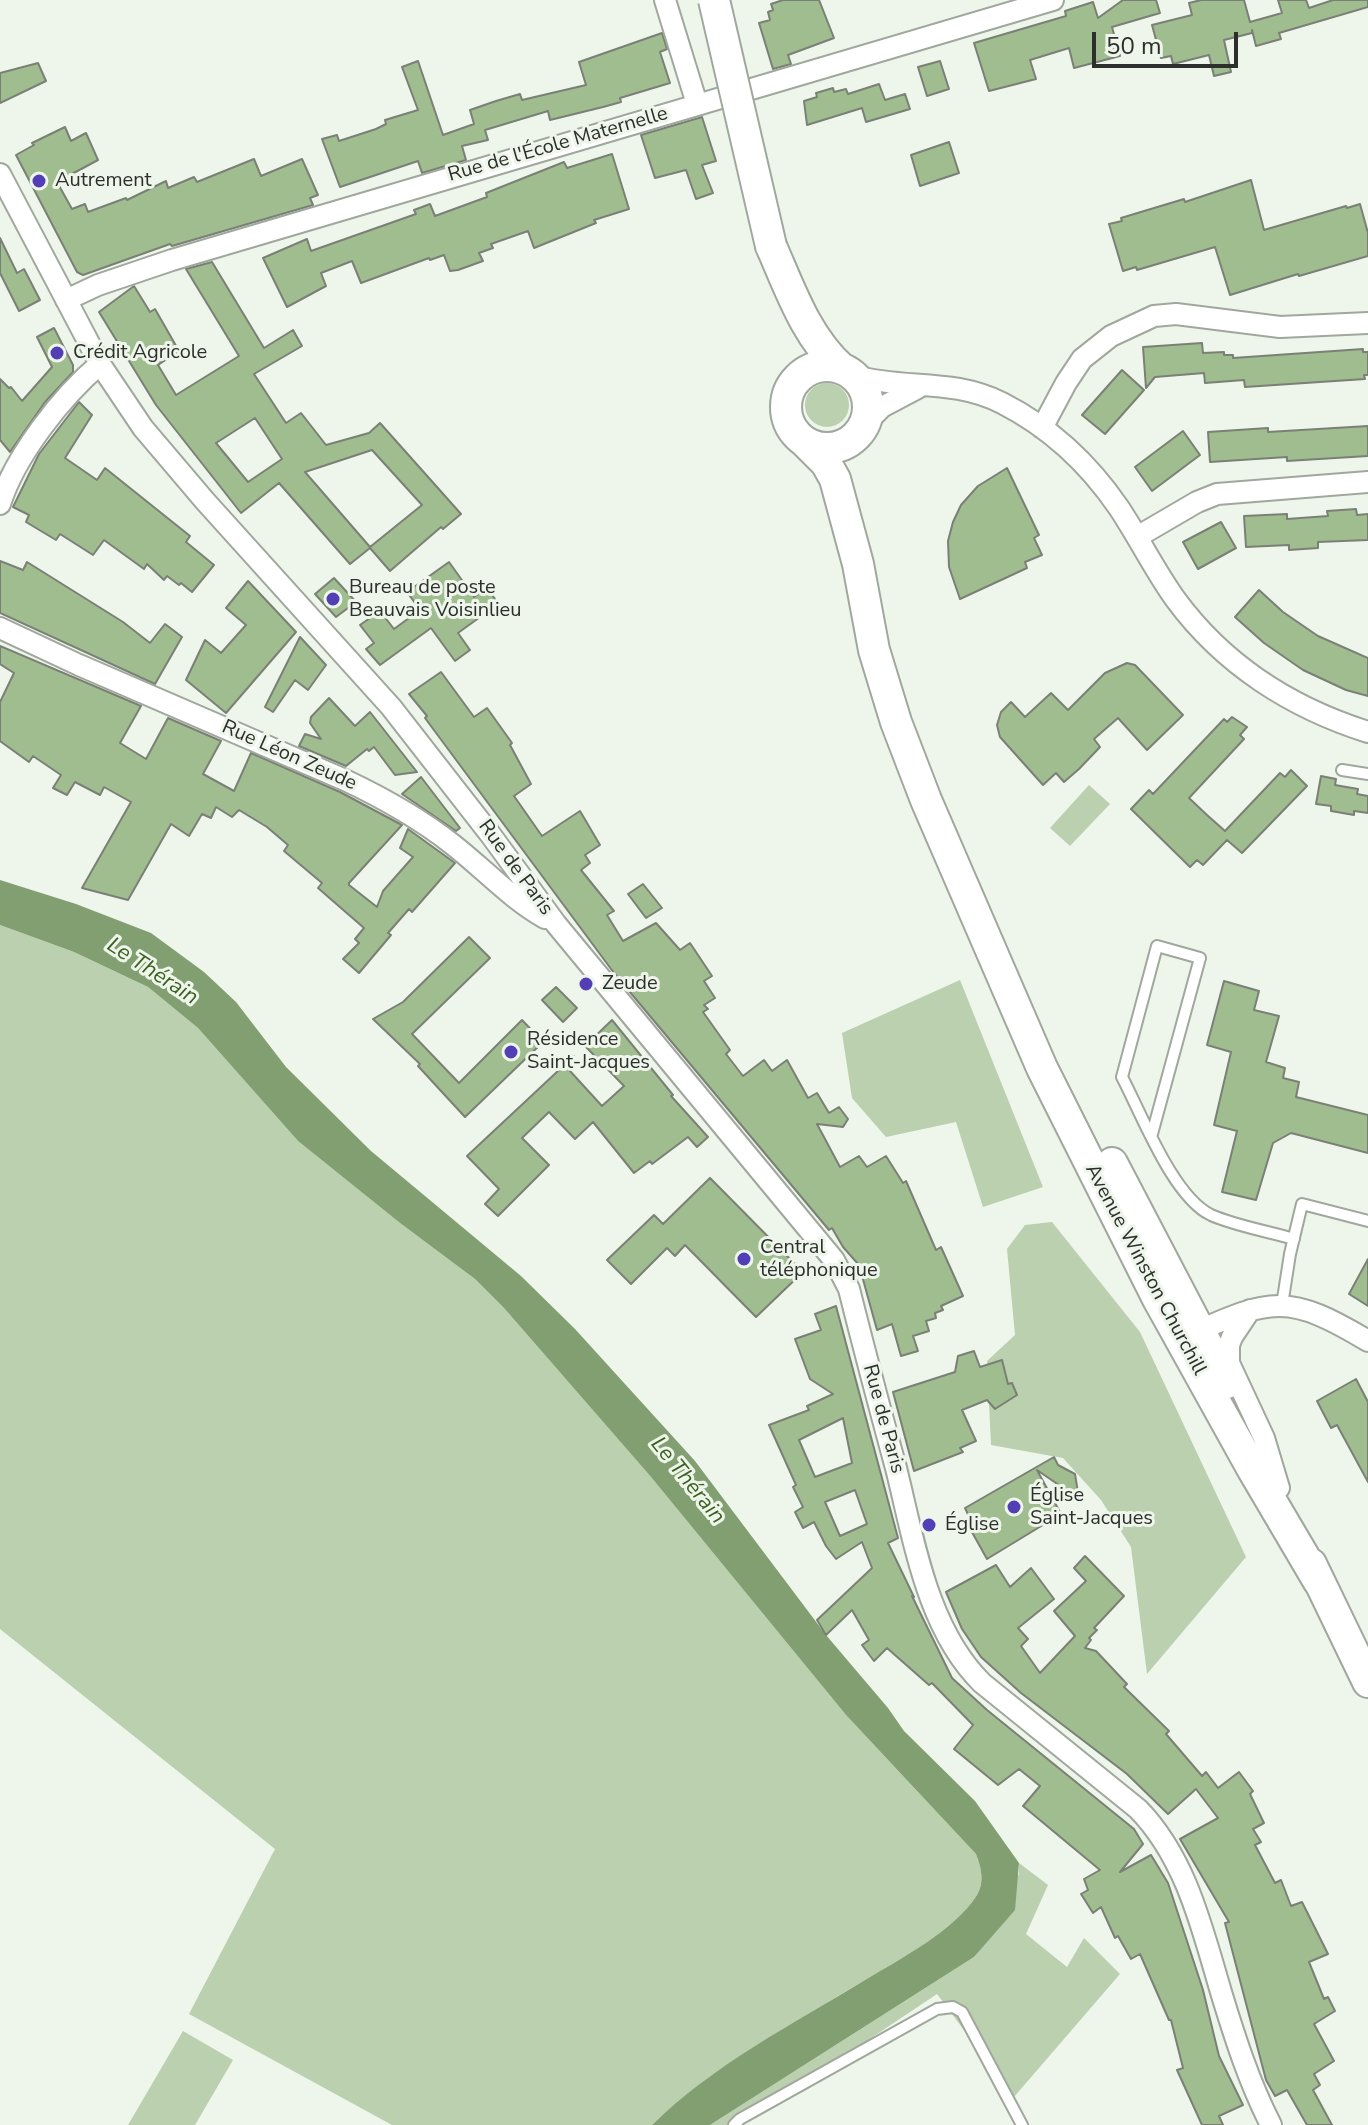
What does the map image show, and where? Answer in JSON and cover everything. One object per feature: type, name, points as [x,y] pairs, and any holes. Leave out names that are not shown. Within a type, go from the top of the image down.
[{"type":"main road","points":[[714,0],[780,287],[800,342],[802,362],[799,377],[787,394],[786,412],[791,429],[804,441],[827,449],[841,446],[859,432],[868,401],[863,387],[827,354],[811,332],[771,246]]},
{"type":"main road","points":[[799,377],[818,367],[848,372]]},
{"type":"main road","name":"Avenue Winston Churchill","points":[[859,432],[850,474],[858,564],[872,641],[896,722],[926,800],[992,948],[1075,1096],[1190,1335],[1368,1682]]},
{"type":"main road","name":"Avenue Winston Churchill","points":[[804,441],[831,470],[858,564]]},
{"type":"main road","name":"Avenue Winston Churchill","points":[[1190,1335],[1279,1488],[1319,1582]]},
{"type":"street","points":[[665,0],[697,104]]},
{"type":"street","name":"Rue de l'École Maternelle","points":[[66,300],[140,270],[1053,0]]},
{"type":"street","name":"Rue de Paris","points":[[0,174],[100,364],[143,428],[378,691],[556,924],[839,1269],[849,1289],[917,1548],[936,1608],[951,1642],[973,1674],[1138,1809],[1165,1845],[1190,1896],[1243,2063],[1271,2125]]},
{"type":"street","points":[[1042,428],[1066,383],[1091,350],[1124,328],[1154,316],[1176,314],[1280,327],[1368,323]]},
{"type":"street","points":[[0,504],[21,458],[74,388],[100,364]]},
{"type":"street","points":[[848,372],[889,384],[958,387],[972,391],[1001,403],[1042,428],[1097,479],[1185,611],[1210,640],[1241,667],[1301,706],[1368,732]]},
{"type":"street","points":[[859,432],[888,403],[926,386]]},
{"type":"street","points":[[1137,537],[1197,502],[1217,494],[1368,482]]},
{"type":"street","name":"Rue Léon Zeude","points":[[0,628],[387,801],[438,833],[524,904],[556,924]]},
{"type":"street","points":[[1190,1335],[1250,1310],[1282,1305],[1318,1313],[1368,1341]]},
{"type":"street","points":[[1250,1310],[1232,1337],[1229,1363],[1264,1438],[1279,1488]]},
{"type":"lane","points":[[1342,770],[1368,774]]},
{"type":"lane","points":[[1152,1134],[1200,958],[1157,946],[1122,1077],[1177,1186],[1192,1203],[1210,1215],[1294,1239]]},
{"type":"lane","points":[[1282,1305],[1302,1204],[1368,1221]]},
{"type":"lane","points":[[734,2125],[937,2009],[953,2007],[962,2012],[1022,2125]]},
{"type":"shaded area","points":[[827,383],[842,390],[849,405],[842,420],[827,427],[812,420],[805,405],[812,390]]},
{"type":"shaded area","points":[[1089,785],[1110,804],[1070,846],[1050,828]]},
{"type":"shaded area","points":[[0,925],[74,952],[148,987],[198,1028],[298,1141],[475,1279],[504,1308],[651,1477],[846,1715],[976,1854],[981,1885],[967,1909],[907,1955],[724,2067],[652,2125],[392,2125],[189,2014],[275,1849],[0,1629]]},
{"type":"shaded area","points":[[960,980],[1043,1187],[983,1207],[956,1122],[886,1137],[852,1098],[842,1033]]},
{"type":"shaded area","points":[[1052,1222],[1140,1332],[1246,1557],[1147,1674],[1131,1547],[1101,1500],[1063,1458],[991,1445],[987,1361],[1015,1335],[1007,1249],[1025,1225]]},
{"type":"shaded area","points":[[1019,1863],[1048,1885],[1026,1934],[1067,1967],[1084,1938],[1120,1974],[1014,2097],[937,1994],[741,2125],[710,2125],[974,1957],[986,1942],[1019,1874]]},
{"type":"shaded area","points":[[183,2031],[233,2060],[195,2125],[128,2125]]},
{"type":"water","name":"Le Thérain","points":[[0,880],[76,904],[151,933],[204,972],[236,1002],[286,1067],[371,1151],[521,1276],[575,1329],[695,1461],[826,1635],[904,1731],[975,1801],[1019,1863],[1015,1910],[974,1957],[710,2125],[652,2125],[727,2064],[910,1953],[955,1921],[977,1895],[981,1885],[976,1854],[846,1715],[651,1477],[504,1308],[475,1279],[298,1141],[198,1028],[148,987],[74,952],[0,925]]},
{"type":"building","points":[[783,0],[819,0],[834,38],[788,55],[791,64],[773,69],[759,23],[770,20],[768,12],[773,10],[771,4]]},
{"type":"building","points":[[1123,0],[1156,0],[1160,13],[1112,27],[1120,56],[1074,68],[1069,48],[1030,60],[1036,79],[989,91],[974,43],[1066,16],[1065,11],[1093,2],[1098,18]]},
{"type":"building","points":[[1244,0],[1250,22],[1282,13],[1278,0],[1306,0],[1309,8],[1333,0],[1368,0],[1368,7],[1279,33],[1281,39],[1256,46],[1252,30],[1252,33],[1224,40],[1231,72],[1214,76],[1209,55],[1173,64],[1171,56],[1161,58],[1152,25],[1192,15],[1189,3]]},
{"type":"building","points":[[662,33],[667,49],[660,52],[670,83],[620,98],[621,102],[603,107],[550,120],[548,111],[485,130],[488,140],[462,146],[466,160],[422,173],[418,161],[340,187],[322,139],[337,135],[339,141],[376,129],[386,124],[385,120],[418,110],[402,67],[418,61],[443,135],[474,124],[470,110],[520,94],[522,100],[586,85],[579,62]]},
{"type":"building","points":[[940,61],[949,89],[927,96],[918,67]]},
{"type":"building","points":[[38,63],[46,81],[0,103],[0,73]]},
{"type":"building","points":[[879,84],[885,100],[905,94],[910,109],[866,122],[862,108],[807,125],[804,101],[817,97],[816,93],[833,88],[834,92],[846,89],[848,94]]},
{"type":"building","points":[[702,117],[716,161],[702,165],[713,193],[696,199],[686,170],[655,178],[641,135]]},
{"type":"building","points":[[65,127],[71,141],[86,133],[98,160],[57,182],[72,209],[85,204],[88,212],[127,200],[166,181],[168,188],[194,177],[197,182],[254,159],[261,176],[302,159],[318,195],[310,198],[313,205],[172,246],[170,244],[83,275],[77,272],[16,155],[34,145],[32,143]]},
{"type":"building","points":[[949,142],[959,173],[920,186],[911,155]]},
{"type":"building","points":[[612,154],[629,209],[594,220],[596,223],[534,248],[528,231],[491,244],[493,248],[479,253],[483,261],[458,270],[450,271],[444,255],[361,283],[352,261],[321,273],[326,286],[287,307],[263,258],[307,239],[311,251],[416,214],[414,210],[430,204],[435,216],[487,197],[486,193],[564,162],[567,168]]},
{"type":"building","points":[[1251,180],[1264,230],[1360,204],[1368,233],[1368,256],[1230,295],[1215,247],[1137,270],[1136,267],[1123,271],[1109,224]]},
{"type":"building","points":[[0,238],[17,273],[24,269],[40,300],[19,311],[0,273]]},
{"type":"building","points":[[212,262],[264,348],[293,330],[302,346],[254,374],[286,423],[301,413],[326,445],[369,433],[380,423],[461,514],[390,571],[370,548],[350,564],[279,483],[241,513],[156,405],[99,312],[134,286],[150,312],[155,309],[179,351],[158,365],[176,395],[239,356],[186,269]],"holes":[[[255,418],[282,459],[248,482],[216,443]],[[372,450],[422,505],[370,547],[305,472]]]},
{"type":"building","points":[[54,328],[73,365],[73,372],[45,402],[10,452],[0,440],[0,379],[22,401],[52,367],[37,337]]},
{"type":"building","points":[[1202,343],[1203,353],[1224,352],[1224,355],[1233,355],[1233,358],[1363,349],[1363,352],[1368,352],[1368,375],[1364,375],[1365,379],[1245,387],[1244,380],[1205,383],[1204,373],[1155,377],[1146,388],[1143,347]]},
{"type":"building","points":[[1122,370],[1144,390],[1105,434],[1082,415]]},
{"type":"building","points":[[79,402],[92,415],[65,458],[97,480],[105,468],[190,536],[186,542],[214,565],[192,592],[167,576],[164,580],[147,564],[144,569],[104,540],[93,555],[60,534],[56,540],[26,522],[29,515],[13,507],[39,454]]},
{"type":"building","points":[[1368,426],[1368,456],[1210,462],[1208,432]]},
{"type":"building","points":[[1183,431],[1200,455],[1152,491],[1135,467]]},
{"type":"building","points":[[1007,468],[1039,535],[1034,538],[1042,555],[1025,562],[1027,568],[960,599],[949,567],[948,541],[953,522],[961,505],[978,486]]},
{"type":"building","points":[[1356,509],[1357,515],[1368,514],[1368,540],[1318,542],[1318,548],[1289,550],[1289,545],[1246,547],[1244,516],[1287,514],[1287,519],[1328,516],[1327,511]]},
{"type":"building","points":[[1221,522],[1236,548],[1198,569],[1183,542]]},
{"type":"building","points":[[0,561],[23,570],[27,562],[123,622],[150,643],[165,624],[182,637],[155,684],[0,613]]},
{"type":"building","points":[[449,562],[474,597],[488,588],[498,604],[458,633],[470,650],[455,661],[431,628],[380,665],[366,649],[374,643],[360,625],[380,611],[394,629],[420,610],[407,592]]},
{"type":"building","points":[[334,578],[356,602],[336,617],[315,594]]},
{"type":"building","points":[[248,581],[296,632],[226,713],[186,680],[205,640],[221,653],[246,625],[226,608]]},
{"type":"building","points":[[1259,590],[1283,612],[1318,636],[1368,658],[1368,696],[1346,690],[1303,670],[1264,643],[1235,617]]},
{"type":"building","points":[[300,637],[326,665],[308,690],[295,680],[273,712],[265,707]]},
{"type":"building","points":[[0,646],[141,706],[120,743],[146,759],[168,718],[221,741],[203,774],[234,791],[251,753],[340,792],[402,825],[349,883],[377,907],[383,891],[413,857],[400,848],[408,829],[455,863],[412,912],[409,909],[388,933],[391,935],[359,973],[343,959],[359,943],[355,939],[364,928],[318,888],[322,883],[284,851],[288,845],[267,827],[239,810],[232,817],[216,807],[211,818],[202,814],[189,836],[171,824],[128,900],[82,888],[131,802],[104,787],[100,795],[75,782],[67,795],[53,788],[61,775],[33,756],[29,762],[0,741],[0,702],[14,673],[0,664]]},
{"type":"building","points":[[1127,663],[1135,665],[1183,715],[1147,750],[1118,718],[1094,739],[1100,747],[1079,769],[1064,782],[1056,773],[1043,785],[1000,737],[997,725],[1001,712],[1011,702],[1025,717],[1051,693],[1068,710],[1105,673]]},
{"type":"building","points":[[441,672],[474,717],[487,708],[512,743],[510,745],[531,784],[514,796],[542,836],[580,811],[600,845],[585,855],[590,863],[581,870],[614,911],[607,915],[623,941],[656,923],[680,950],[690,943],[712,976],[704,981],[715,998],[704,1005],[708,1009],[703,1012],[730,1050],[726,1054],[743,1076],[764,1060],[772,1071],[787,1060],[808,1098],[817,1093],[829,1113],[839,1107],[848,1119],[843,1127],[817,1124],[840,1167],[859,1156],[867,1167],[886,1156],[903,1183],[906,1181],[936,1250],[941,1247],[963,1296],[941,1306],[943,1310],[935,1313],[936,1318],[926,1321],[929,1331],[913,1336],[918,1351],[901,1356],[892,1324],[877,1330],[859,1265],[832,1228],[829,1230],[614,973],[425,718],[427,716],[409,694]]},
{"type":"building","points":[[329,698],[355,726],[370,712],[417,772],[395,775],[374,747],[346,766],[299,746],[305,734],[321,739],[310,723],[311,717]]},
{"type":"building","points":[[1232,717],[1247,727],[1240,735],[1244,739],[1189,798],[1207,815],[1225,831],[1280,773],[1285,777],[1291,770],[1307,786],[1242,853],[1227,840],[1203,865],[1197,860],[1190,867],[1131,809],[1149,790],[1153,794],[1224,719],[1227,722]]},
{"type":"building","points":[[1321,776],[1336,779],[1335,785],[1358,789],[1357,794],[1368,796],[1368,813],[1354,811],[1354,815],[1331,811],[1331,806],[1316,804]]},
{"type":"building","points":[[421,777],[460,828],[456,831],[402,794]]},
{"type":"building","points":[[643,884],[662,908],[646,918],[628,894]]},
{"type":"building","points":[[469,937],[490,958],[412,1034],[459,1083],[522,1020],[543,1042],[465,1117],[418,1066],[420,1064],[373,1019],[403,1002]]},
{"type":"building","points":[[1224,981],[1259,991],[1254,1010],[1279,1016],[1266,1062],[1285,1068],[1283,1078],[1299,1082],[1296,1097],[1368,1115],[1368,1153],[1291,1133],[1273,1143],[1256,1200],[1222,1192],[1237,1131],[1214,1125],[1231,1052],[1207,1045]]},
{"type":"building","points":[[556,987],[577,1008],[563,1022],[542,1000]]},
{"type":"building","points":[[612,1020],[671,1096],[708,1137],[697,1147],[688,1137],[652,1164],[650,1161],[634,1173],[593,1122],[575,1139],[549,1112],[522,1138],[549,1165],[498,1216],[485,1204],[499,1189],[467,1156],[574,1056],[570,1071],[602,1106],[624,1086],[585,1046]]},
{"type":"building","name":"Central téléphonique","points":[[710,1178],[803,1272],[756,1317],[685,1245],[675,1256],[667,1248],[631,1284],[607,1260],[654,1215],[663,1224]]},
{"type":"building","points":[[1368,1259],[1368,1306],[1349,1294]]},
{"type":"building","points":[[836,1306],[898,1538],[888,1543],[952,1678],[1134,1829],[1143,1844],[1120,1872],[1151,1855],[1168,1883],[1203,1990],[1219,2056],[1243,2105],[1219,2116],[1223,2125],[1202,2125],[1177,2070],[1183,2068],[1171,2020],[1140,1954],[1131,1959],[1118,1936],[1115,1938],[1101,1907],[1093,1913],[1081,1894],[1088,1890],[1084,1879],[1100,1870],[1023,1806],[1040,1786],[1019,1769],[998,1785],[954,1749],[973,1725],[932,1683],[929,1685],[887,1648],[874,1661],[862,1645],[869,1640],[852,1610],[826,1635],[817,1620],[872,1568],[862,1542],[836,1559],[814,1522],[803,1528],[795,1512],[803,1507],[793,1487],[796,1485],[769,1425],[809,1410],[807,1406],[833,1394],[810,1379],[795,1339],[821,1330],[815,1314]],"holes":[[[843,1418],[852,1463],[815,1477],[799,1440]],[[855,1490],[867,1524],[840,1536],[825,1502]]]},
{"type":"building","points":[[974,1351],[980,1367],[1002,1360],[1008,1384],[1012,1383],[1017,1395],[995,1409],[987,1400],[962,1410],[976,1441],[960,1448],[963,1452],[914,1471],[893,1392],[955,1372],[958,1356]]},
{"type":"building","points":[[1356,1379],[1368,1402],[1368,1482],[1337,1425],[1331,1428],[1317,1401]]},
{"type":"building","name":"Église Saint-Jacques","points":[[1054,1457],[1058,1465],[1075,1474],[1079,1499],[1037,1470],[1061,1514],[987,1559],[968,1525],[972,1523],[965,1508]]},
{"type":"building","points":[[1085,1556],[1124,1596],[1094,1628],[1097,1630],[1085,1648],[1096,1651],[1127,1684],[1124,1687],[1169,1731],[1166,1734],[1202,1776],[1206,1772],[1218,1788],[1239,1772],[1253,1791],[1250,1794],[1264,1823],[1253,1829],[1261,1842],[1255,1845],[1275,1883],[1281,1880],[1291,1906],[1302,1902],[1328,1954],[1309,1962],[1324,1999],[1328,1997],[1335,2011],[1314,2024],[1334,2061],[1314,2074],[1320,2085],[1313,2090],[1332,2125],[1307,2125],[1287,2090],[1275,2096],[1266,2080],[1225,1923],[1229,1922],[1180,1839],[1218,1818],[1196,1789],[1168,1814],[1127,1774],[1021,1693],[981,1657],[962,1629],[946,1592],[996,1565],[1010,1587],[1031,1568],[1054,1599],[1018,1628],[1028,1639],[1021,1646],[1040,1673],[1075,1636],[1054,1611],[1086,1581],[1074,1568]]},
{"type":"place","name":"Autrement","points":[[39,181]]},
{"type":"place","name":"Crédit Agricole","points":[[57,353]]},
{"type":"place","name":"Bureau de poste Beauvais Voisinlieu","points":[[333,599]]},
{"type":"place","name":"Zeude","points":[[586,984]]},
{"type":"place","name":"Résidence Saint-Jacques","points":[[511,1052]]},
{"type":"place","name":"Central téléphonique","points":[[744,1259]]},
{"type":"place","name":"Église Saint-Jacques","points":[[1014,1507]]},
{"type":"place","name":"Église","points":[[929,1525]]}]
